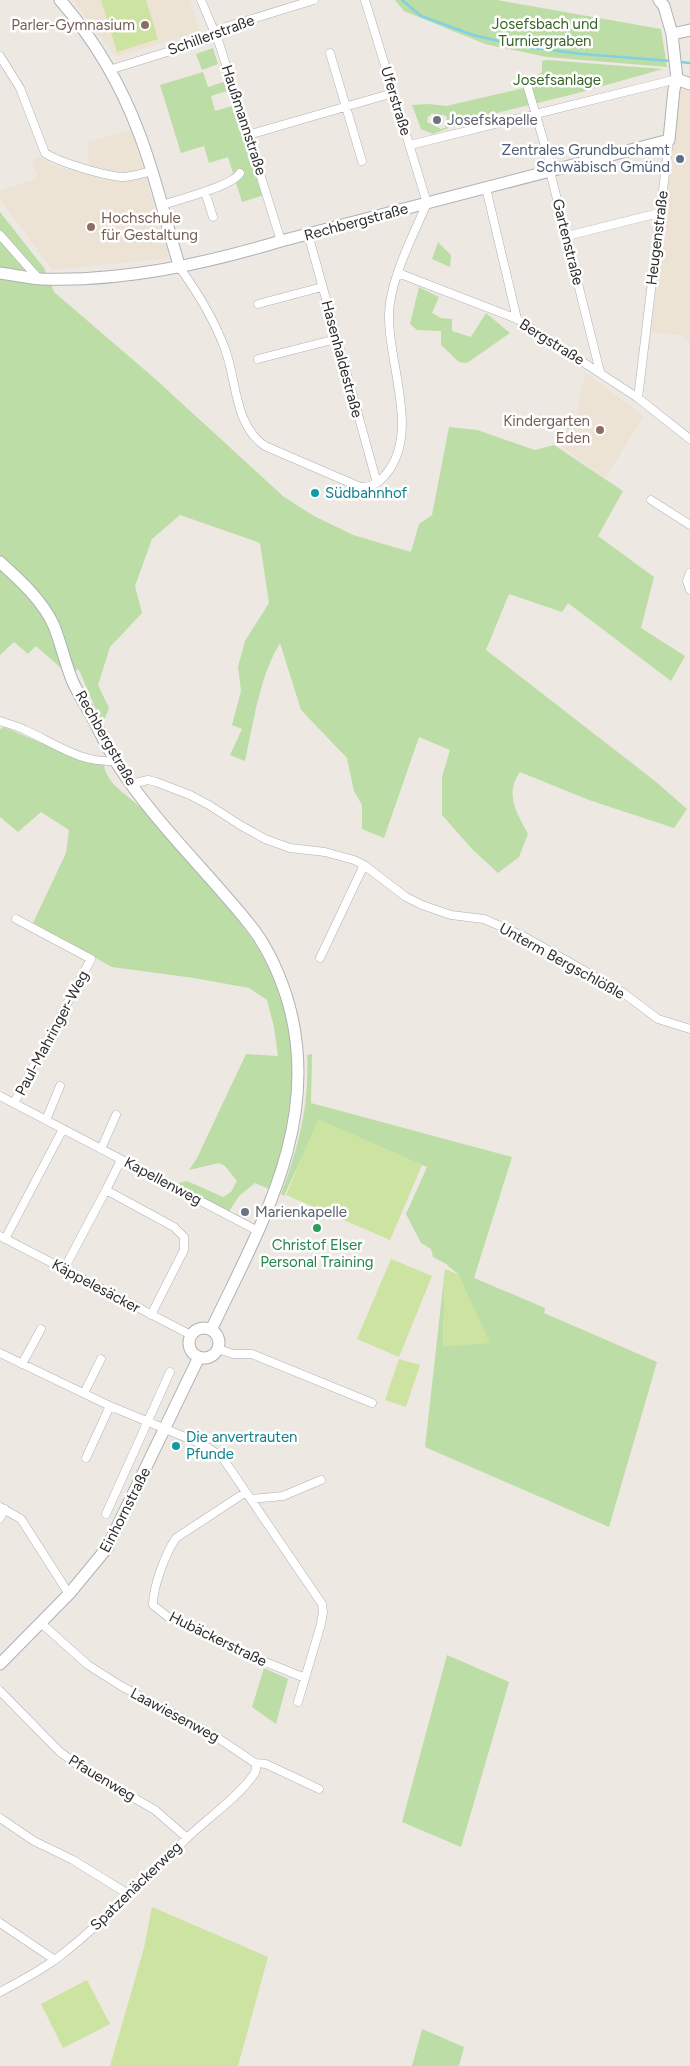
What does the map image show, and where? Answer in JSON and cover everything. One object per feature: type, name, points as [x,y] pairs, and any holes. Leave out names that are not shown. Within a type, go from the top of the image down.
[{"type":"main road","points":[[60,0],[79,24],[109,70],[134,121],[152,171],[180,268]]},
{"type":"main road","name":"Heugenstraße","points":[[660,0],[664,6],[672,34],[677,74],[669,144]]},
{"type":"main road","points":[[672,34],[690,30]]},
{"type":"main road","points":[[677,74],[690,84]]},
{"type":"main road","name":"Rechbergstraße","points":[[0,273],[39,279],[90,277],[180,268],[550,171],[669,144]]},
{"type":"main road","name":"Rechbergstraße","points":[[0,562],[34,596],[52,623],[73,682],[115,761],[162,824],[251,926],[265,947],[280,977],[294,1026],[299,1052],[299,1089],[288,1152],[258,1231]]},
{"type":"main road","points":[[211,1330],[258,1231]]},
{"type":"main road","points":[[198,1329],[211,1330],[219,1338],[218,1349],[209,1358],[199,1358],[194,1355],[189,1346],[191,1335],[198,1329]]},
{"type":"main road","name":"Einhornstraße","points":[[0,1664],[69,1594],[100,1558],[115,1536],[199,1358]]},
{"type":"street","name":"Haußmannstraße","points":[[201,0],[219,43],[281,241]]},
{"type":"street","name":"Schillerstraße","points":[[109,70],[206,40],[219,29],[314,0]]},
{"type":"street","name":"Uferstraße","points":[[365,0],[427,203]]},
{"type":"street","points":[[330,53],[362,161]]},
{"type":"street","points":[[0,56],[20,88],[45,153],[61,161],[114,176],[131,176],[152,171]]},
{"type":"street","points":[[410,145],[677,74]]},
{"type":"street","name":"Gartenstraße","points":[[526,82],[550,163],[550,171],[568,236],[600,372]]},
{"type":"street","points":[[248,135],[393,93]]},
{"type":"street","name":"Heugenstraße","points":[[638,398],[659,213],[664,190],[669,144]]},
{"type":"street","points":[[162,205],[205,192],[238,178],[240,173]]},
{"type":"street","points":[[486,188],[517,319]]},
{"type":"street","points":[[205,192],[214,217]]},
{"type":"street","points":[[180,268],[206,305],[225,348],[244,423],[254,439],[265,446],[353,485],[367,488],[388,472],[396,459],[403,434],[388,318],[398,273],[427,203]]},
{"type":"street","points":[[568,236],[659,213]]},
{"type":"street","name":"Hasenhaldestraße","points":[[308,234],[376,483]]},
{"type":"street","points":[[0,235],[39,279]]},
{"type":"street","name":"Bergstraße","points":[[398,273],[517,319],[600,372],[688,435]]},
{"type":"street","points":[[258,304],[322,287]]},
{"type":"street","points":[[258,359],[336,339]]},
{"type":"street","points":[[651,500],[690,525]]},
{"type":"street","points":[[690,573],[686,581],[690,590]]},
{"type":"street","points":[[0,721],[25,730],[81,758],[115,761]]},
{"type":"street","name":"Unterm Bergschlößle","points":[[131,784],[148,780],[156,782],[209,805],[265,839],[290,848],[325,852],[354,860],[364,865],[406,897],[451,915],[484,920],[523,936],[622,992],[658,1019],[690,1030]]},
{"type":"street","points":[[320,958],[364,865]]},
{"type":"street","name":"Paul-Mahringer-Weg","points":[[14,1103],[91,959],[16,919]]},
{"type":"street","points":[[46,1120],[60,1086]]},
{"type":"street","name":"Kapellenweg","points":[[0,1096],[258,1231]]},
{"type":"street","points":[[101,1149],[116,1115]]},
{"type":"street","points":[[3,1238],[63,1129]]},
{"type":"street","points":[[64,1269],[121,1160]]},
{"type":"street","points":[[106,1190],[174,1227],[184,1237],[184,1250],[151,1314]]},
{"type":"street","name":"Käppelesäcker","points":[[3,1238],[191,1335]]},
{"type":"street","points":[[22,1364],[41,1329]]},
{"type":"street","points":[[218,1349],[233,1354],[252,1354],[372,1403]]},
{"type":"street","points":[[0,1353],[110,1406],[218,1452],[322,1604],[321,1624],[298,1702]]},
{"type":"street","points":[[84,1393],[101,1359]]},
{"type":"street","points":[[106,1514],[170,1372]]},
{"type":"street","points":[[86,1458],[110,1406]]},
{"type":"street","points":[[249,1495],[283,1496],[321,1480]]},
{"type":"street","name":"Hubäckerstraße","points":[[249,1495],[176,1538],[169,1550],[153,1596],[153,1605],[168,1617],[305,1678]]},
{"type":"street","points":[[0,1518],[3,1508],[21,1520],[69,1594]]},
{"type":"street","name":"Laawiesenweg","points":[[41,1623],[88,1665],[144,1700],[215,1736],[254,1763],[266,1764],[319,1789]]},
{"type":"street","name":"Pfauenweg","points":[[0,1691],[60,1752],[82,1768],[155,1810],[187,1838]]},
{"type":"street","name":"Spatzenäckerweg","points":[[0,1992],[30,1977],[55,1960],[84,1936],[187,1838],[241,1790],[254,1774],[256,1768],[254,1763]]},
{"type":"street","points":[[0,1818],[34,1842],[73,1860],[128,1894]]},
{"type":"street","points":[[0,1924],[55,1960]]},
{"type":"shaded area","name":"Parler-Gymnasium","points":[[73,0],[190,0],[200,31],[116,57]]},
{"type":"shaded area","points":[[680,87],[690,92],[690,343],[679,335],[651,332]]},
{"type":"shaded area","points":[[132,130],[169,258],[52,270],[0,199],[0,191],[38,178],[32,161],[39,157],[57,167],[86,174],[89,164],[87,142]]},
{"type":"shaded area","name":"Kindergarten Eden","points":[[585,373],[644,416],[605,478],[555,442],[576,418]]},
{"type":"green space","points":[[101,0],[146,0],[158,39],[117,52]]},
{"type":"green space","name":"Josefsbach und Turniergraben","points":[[395,0],[497,0],[661,29],[667,67],[547,57],[485,44],[404,11]]},
{"type":"green space","points":[[213,48],[218,64],[202,70],[196,54]]},
{"type":"green space","name":"Josefsanlage","points":[[542,61],[663,69],[578,93],[472,119],[433,134],[421,129],[412,105],[446,106],[528,87],[538,82],[537,75],[542,72]],"holes":[[[432,113],[441,117],[442,114],[447,117],[445,128],[441,129],[427,122],[428,116]]]},
{"type":"green space","points":[[203,72],[208,87],[224,82],[227,91],[211,96],[215,111],[236,105],[264,195],[242,202],[228,157],[209,163],[204,146],[181,153],[160,85]]},
{"type":"green space","points":[[0,212],[44,268],[54,292],[153,377],[284,497],[314,516],[353,535],[411,552],[419,524],[432,515],[449,427],[477,430],[535,450],[554,445],[623,491],[598,536],[654,577],[641,628],[685,656],[671,681],[568,603],[562,612],[509,594],[486,650],[655,781],[687,809],[674,828],[589,800],[520,772],[513,788],[514,804],[528,834],[519,857],[498,873],[472,849],[442,815],[442,777],[450,750],[419,737],[384,838],[362,829],[362,805],[354,791],[347,758],[301,710],[280,643],[262,685],[245,761],[230,755],[242,729],[232,725],[241,691],[238,667],[245,641],[269,603],[260,543],[180,515],[152,539],[135,586],[142,613],[110,647],[98,685],[109,708],[105,718],[101,721],[79,670],[62,669],[36,646],[28,654],[14,642],[0,655]]},
{"type":"green space","points":[[438,242],[451,255],[450,267],[432,259]]},
{"type":"green space","points":[[419,287],[439,297],[432,313],[441,318],[452,319],[452,331],[471,337],[486,313],[510,333],[467,363],[459,362],[441,345],[441,331],[417,330],[410,324]]},
{"type":"green space","points":[[4,727],[53,748],[104,765],[106,773],[115,786],[147,814],[238,920],[262,955],[272,975],[281,996],[292,1041],[294,1086],[292,1109],[285,1139],[269,1189],[255,1183],[239,1196],[228,1213],[172,1185],[187,1181],[223,1197],[231,1192],[237,1181],[225,1166],[219,1163],[189,1170],[197,1158],[246,1054],[278,1056],[274,1027],[267,1000],[249,988],[194,978],[112,967],[33,923],[66,853],[69,830],[41,812],[18,832],[0,817],[0,729]]},
{"type":"green space","points":[[312,1054],[311,1103],[512,1157],[474,1278],[545,1308],[544,1313],[657,1362],[609,1527],[425,1447],[445,1269],[443,1347],[459,1275],[446,1264],[433,1257],[431,1249],[421,1243],[406,1214],[427,1167],[319,1120],[284,1196],[281,1194],[302,1126],[307,1091],[307,1055]]},
{"type":"green space","points":[[318,1119],[422,1165],[390,1240],[286,1195]]},
{"type":"green space","points":[[391,1259],[432,1276],[399,1357],[357,1339]]},
{"type":"green space","points":[[445,1269],[459,1275],[490,1343],[443,1347]]},
{"type":"green space","points":[[399,1359],[420,1365],[406,1407],[385,1400]]},
{"type":"green space","points":[[447,1655],[509,1682],[461,1847],[402,1822]]},
{"type":"green space","points":[[264,1668],[288,1679],[276,1724],[252,1707]]},
{"type":"green space","points":[[152,1907],[268,1957],[238,2066],[110,2066],[144,1948]]},
{"type":"green space","points":[[87,1980],[110,2024],[63,2048],[41,2004]]},
{"type":"green space","points":[[422,2029],[464,2047],[459,2066],[412,2066]]},
{"type":"waterway","points":[[402,0],[421,16],[473,35],[520,46],[582,54],[671,61]]},
{"type":"waterway","points":[[679,62],[690,63]]},
{"type":"place","name":"Parler-Gymnasium","points":[[145,25]]},
{"type":"place","name":"Josefskapelle","points":[[437,120]]},
{"type":"place","name":"Zentrales Grundbuchamt Schwäbisch Gmünd","points":[[680,159]]},
{"type":"place","name":"Hochschule für Gestaltung","points":[[91,227]]},
{"type":"place","name":"Kindergarten Eden","points":[[600,430]]},
{"type":"place","name":"Südbahnhof","points":[[315,493]]},
{"type":"place","name":"Marienkapelle","points":[[245,1212]]},
{"type":"place","name":"Christof Elser Personal Training","points":[[317,1228]]},
{"type":"place","name":"Die anvertrauten Pfunde","points":[[176,1446]]}]
